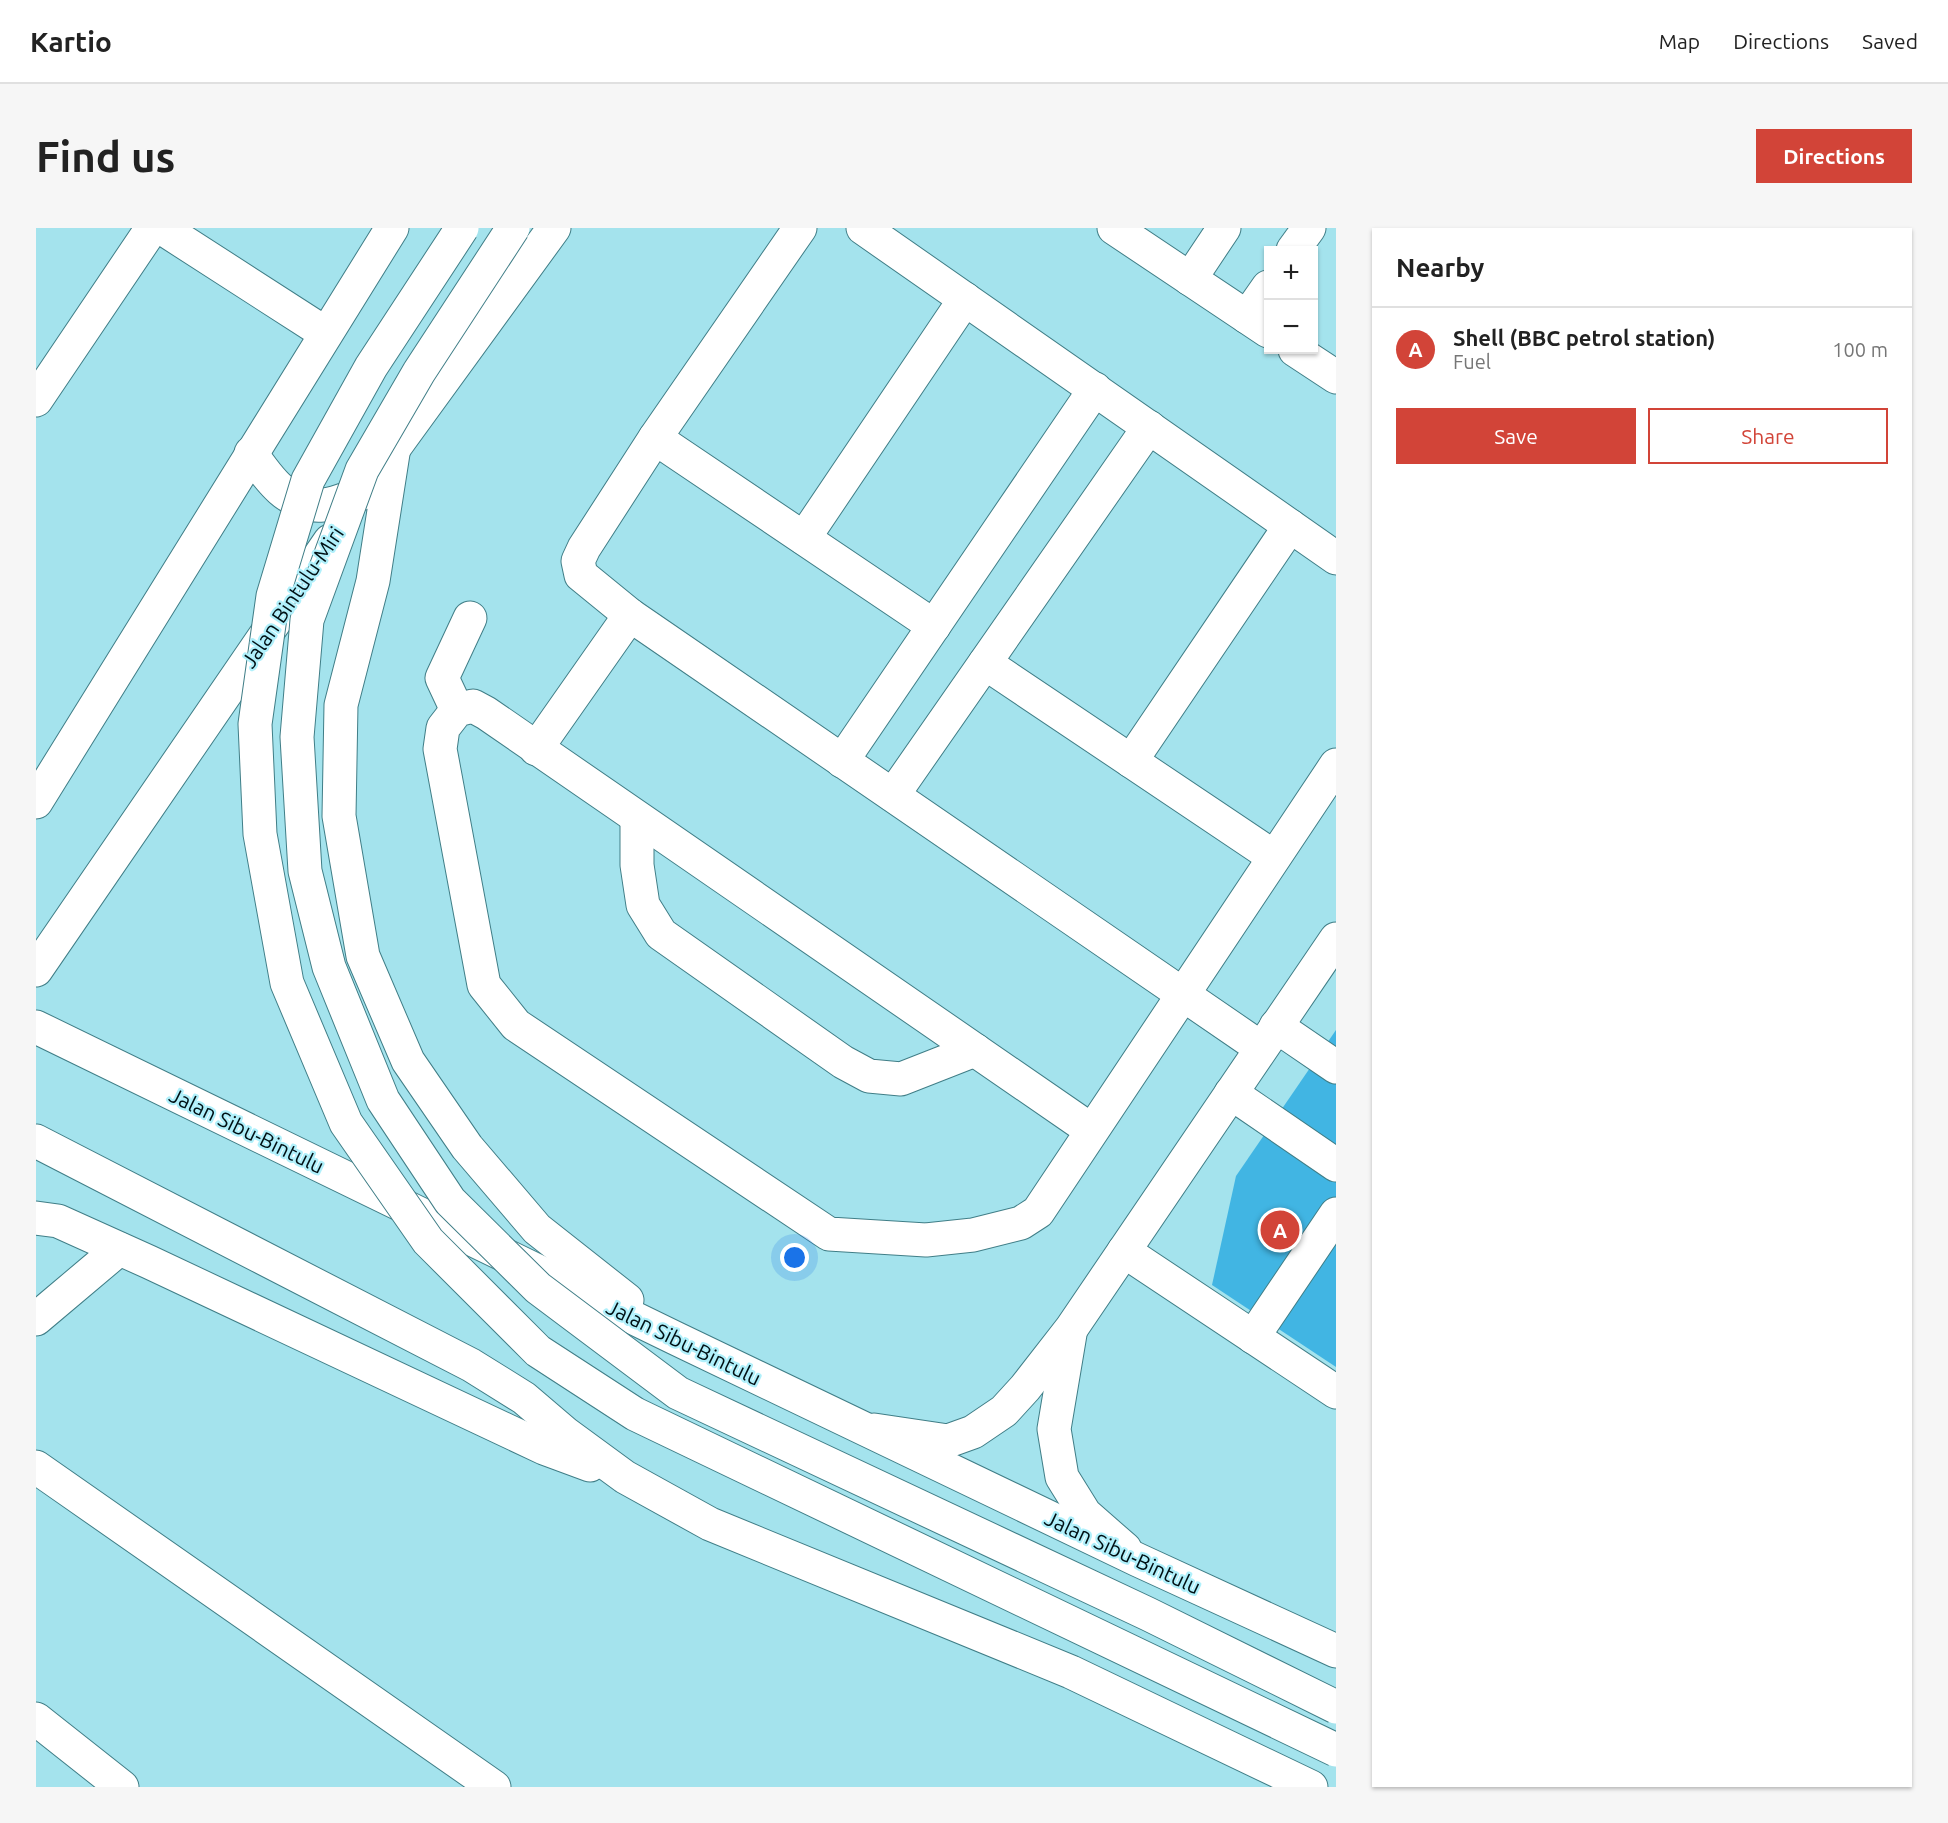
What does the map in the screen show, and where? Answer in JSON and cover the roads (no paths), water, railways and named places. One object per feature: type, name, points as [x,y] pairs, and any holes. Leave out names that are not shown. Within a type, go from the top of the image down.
[{"type":"main road","points":[[36,400],[152,228]]},
{"type":"main road","points":[[162,228],[325,333]]},
{"type":"main road","points":[[37,799],[392,228]]},
{"type":"main road","points":[[462,228],[371,367],[308,480],[273,596],[255,724],[260,834],[287,983],[346,1123],[428,1241],[538,1351],[625,1408],[1336,1750]]},
{"type":"main road","points":[[513,228],[419,372],[362,470],[307,620],[297,737],[305,871],[329,967],[383,1100],[450,1201],[538,1288],[678,1394],[1137,1609],[1336,1707]]},
{"type":"main road","name":"Jalan Bintulu-Miri","points":[[36,970],[394,447],[554,228]]},
{"type":"main road","points":[[800,228],[656,438],[584,548],[578,561],[581,575],[630,615],[1182,994],[1336,1067]]},
{"type":"main road","points":[[863,228],[1336,558]]},
{"type":"main road","points":[[1114,228],[1258,324],[1265,300]]},
{"type":"main road","points":[[1190,279],[1224,228]]},
{"type":"main road","points":[[1296,246],[1309,228]]},
{"type":"main road","points":[[804,538],[965,299]]},
{"type":"main road","points":[[1301,354],[1336,377]]},
{"type":"main road","points":[[842,761],[1095,389]]},
{"type":"main road","points":[[893,795],[1149,427]]},
{"type":"main road","points":[[656,438],[934,626]]},
{"type":"main road","points":[[394,447],[373,582],[341,705],[339,816],[363,957],[408,1061],[467,1148],[537,1229],[675,1338]]},
{"type":"main road","points":[[251,453],[266,476],[279,489],[309,504],[322,505],[363,493]]},
{"type":"main road","points":[[1131,761],[1290,526]]},
{"type":"main road","points":[[536,749],[630,615]]},
{"type":"main road","points":[[457,710],[442,678],[470,618]]},
{"type":"main road","points":[[986,663],[1274,857]]},
{"type":"main road","points":[[1091,1130],[486,713],[473,706],[457,710],[443,728],[440,749],[484,985],[516,1025],[829,1234],[926,1240],[973,1235],[1021,1223],[1038,1212],[1336,765]]},
{"type":"main road","points":[[637,819],[637,865],[643,904],[661,934],[843,1062],[869,1076],[901,1079],[975,1050]]},
{"type":"main road","points":[[863,1428],[948,1441],[973,1432],[1004,1411],[1071,1329],[1336,939]]},
{"type":"main road","name":"Jalan Sibu-Bintulu","points":[[36,1027],[675,1338],[1138,1560],[1336,1651]]},
{"type":"main road","points":[[1231,1093],[1336,1165]]},
{"type":"main road","points":[[36,1141],[471,1365],[524,1398],[565,1433],[625,1478]]},
{"type":"main road","points":[[1253,1337],[1336,1214]]},
{"type":"main road","points":[[36,1218],[58,1221],[543,1448],[625,1478],[710,1524],[1071,1672],[1311,1787]]},
{"type":"main road","points":[[36,1319],[118,1249]]},
{"type":"main road","points":[[1124,1251],[1336,1392]]},
{"type":"main road","points":[[1071,1329],[1054,1429],[1062,1477],[1085,1514],[1138,1560]]},
{"type":"main road","points":[[37,1469],[494,1787]]},
{"type":"main road","points":[[36,1719],[122,1787]]},
{"type":"place","name":"Shell (BBC petrol station)","points":[[1280,1230]]}]
